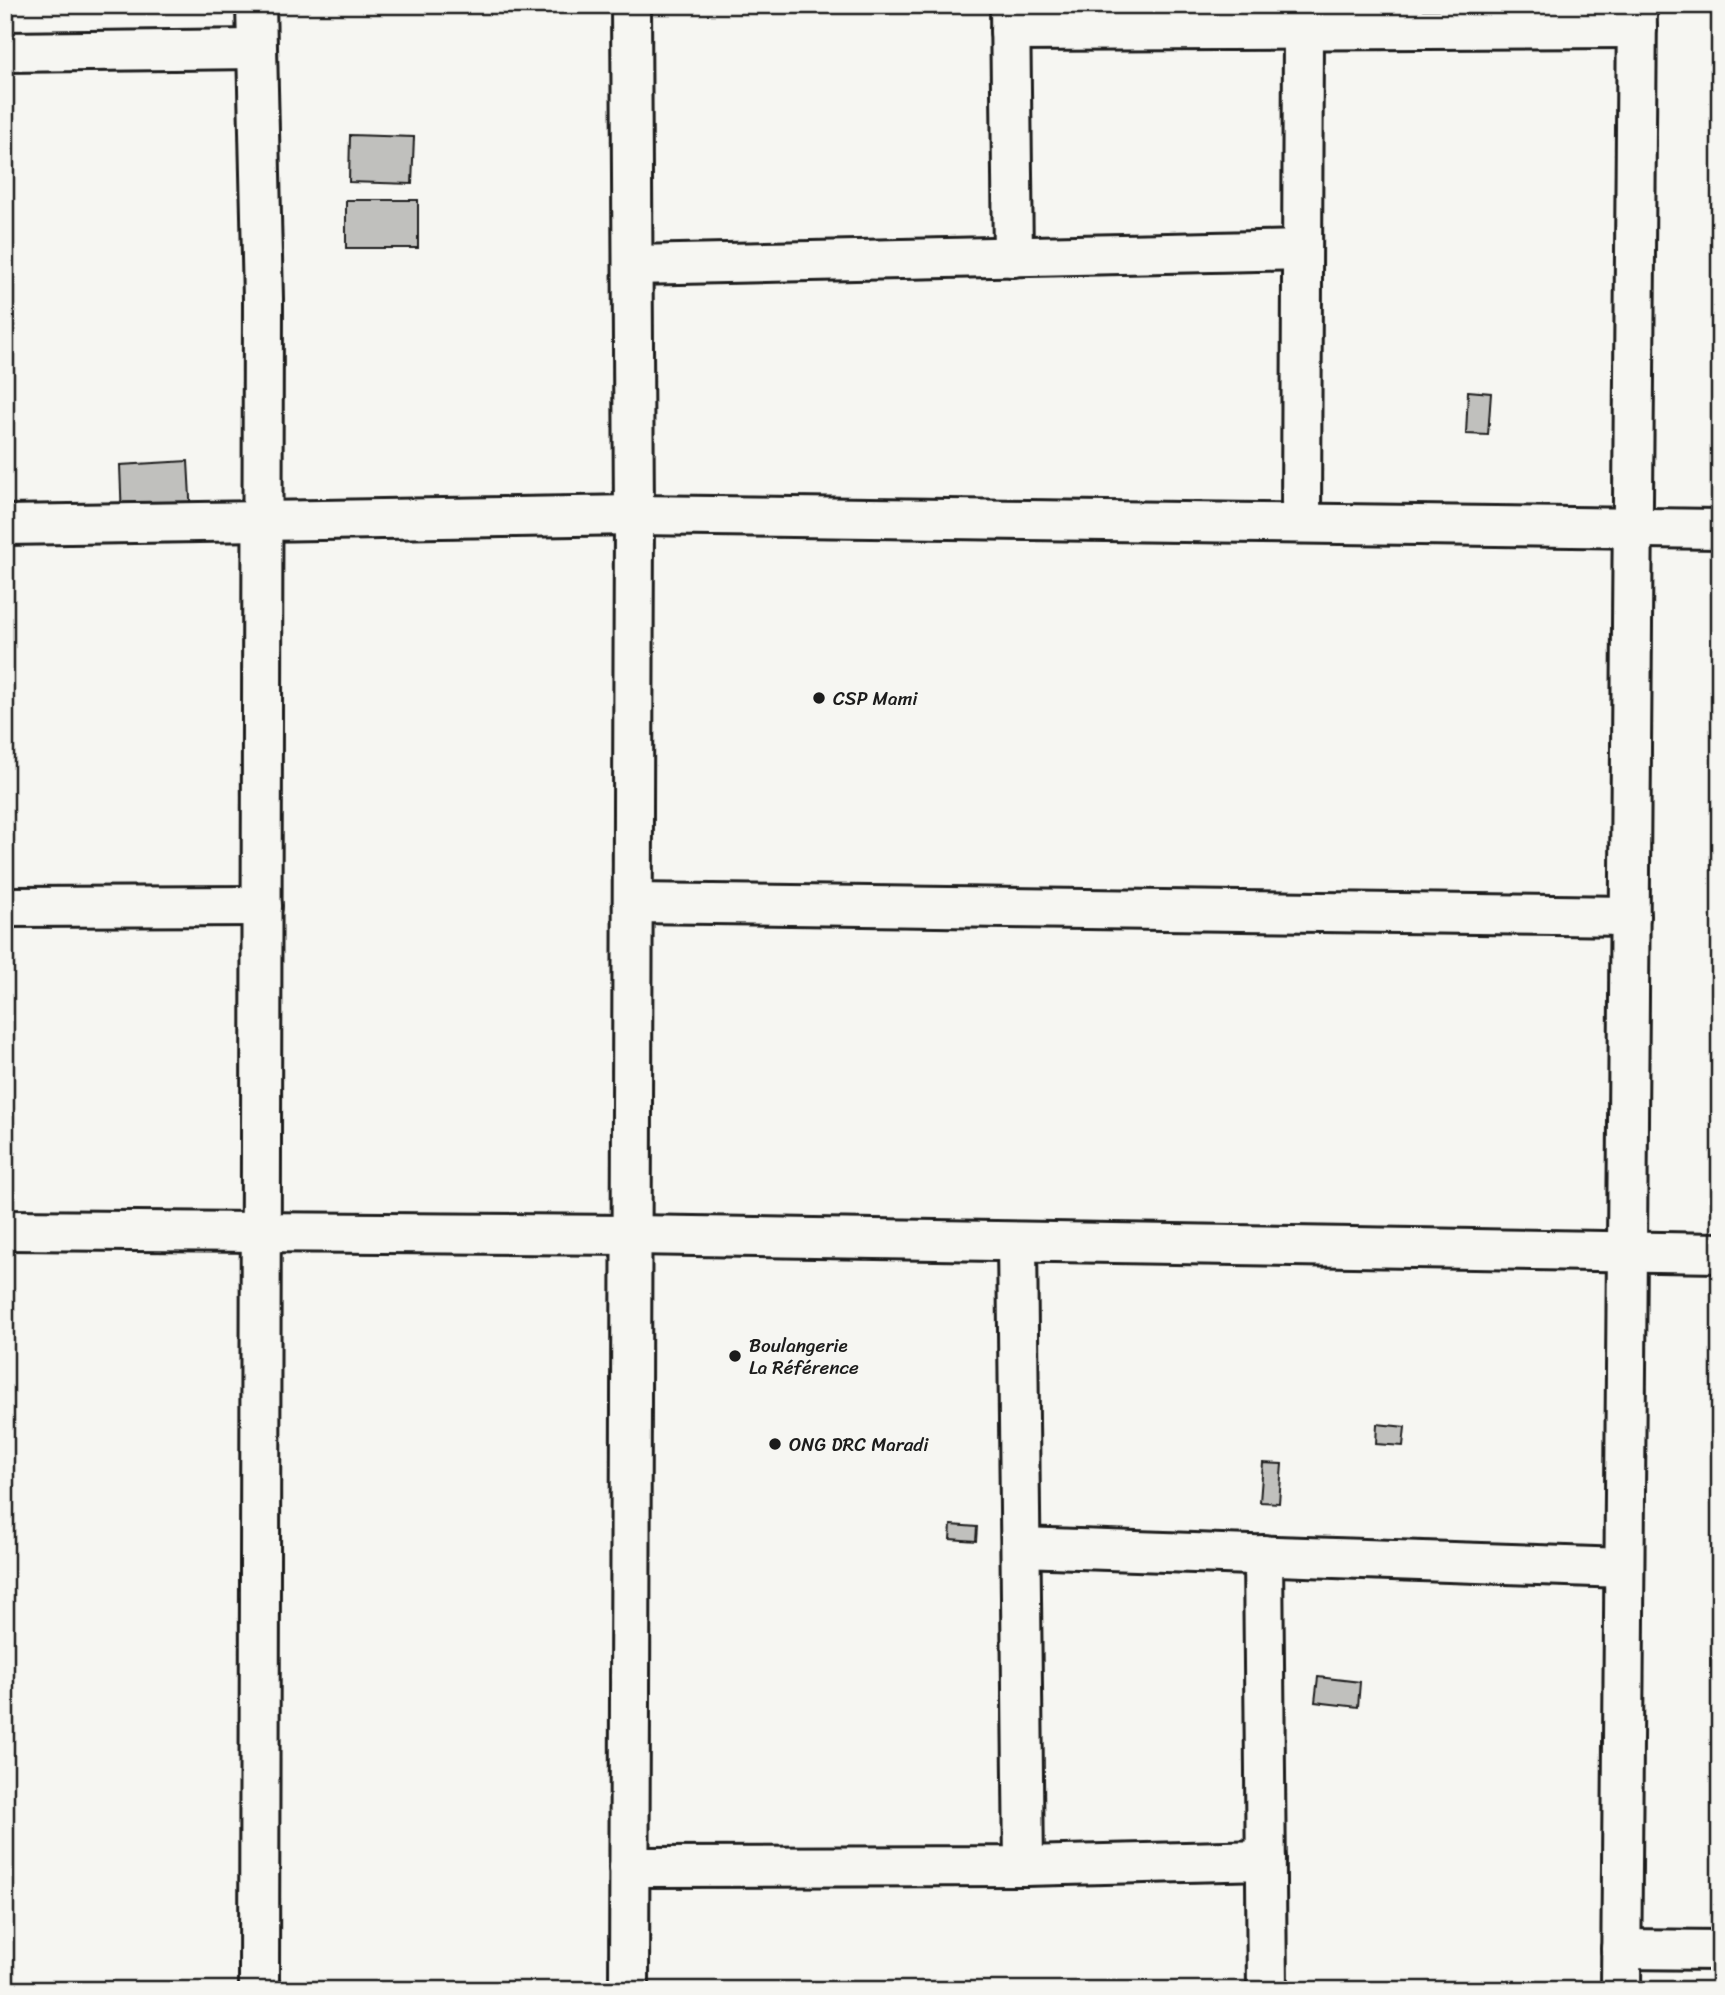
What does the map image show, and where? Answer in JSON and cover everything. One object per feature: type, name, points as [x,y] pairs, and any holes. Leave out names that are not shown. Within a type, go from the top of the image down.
[{"type":"street","points":[[256,5],[263,299],[259,1990]]},
{"type":"street","points":[[629,1990],[634,514],[631,5]]},
{"type":"street","points":[[1013,257],[1010,18],[1303,30],[1637,17],[1621,1990]]},
{"type":"street","points":[[1301,523],[1303,30]]},
{"type":"street","points":[[5,52],[256,49]]},
{"type":"street","points":[[633,265],[1302,250]]},
{"type":"street","points":[[5,525],[634,514],[1720,529]]},
{"type":"street","points":[[632,902],[1630,916]]},
{"type":"street","points":[[5,908],[262,906]]},
{"type":"street","points":[[5,1230],[632,1235],[1720,1253]]},
{"type":"street","points":[[1017,1242],[1024,1866]]},
{"type":"street","points":[[1021,1547],[1624,1568]]},
{"type":"street","points":[[1263,1555],[1267,1990]]},
{"type":"street","points":[[629,1867],[1024,1866],[1266,1860]]},
{"type":"street","points":[[1621,1949],[1720,1950]]},
{"type":"building","points":[[350,135],[414,137],[412,184],[349,182]]},
{"type":"building","points":[[346,200],[418,200],[418,248],[346,248]]},
{"type":"building","points":[[1468,391],[1491,393],[1488,435],[1466,434]]},
{"type":"building","points":[[188,461],[191,516],[122,519],[120,465]]},
{"type":"building","points":[[1377,1424],[1405,1427],[1403,1446],[1376,1444]]},
{"type":"building","points":[[1263,1463],[1282,1464],[1279,1503],[1260,1502]]},
{"type":"building","points":[[951,1525],[977,1527],[976,1541],[950,1539]]},
{"type":"building","points":[[1318,1677],[1360,1682],[1358,1707],[1315,1702]]},
{"type":"place","name":"CSP Mami","points":[[819,698]]},
{"type":"place","name":"Boulangerie La Référence","points":[[735,1356]]},
{"type":"place","name":"ONG DRC Maradi","points":[[775,1444]]}]
